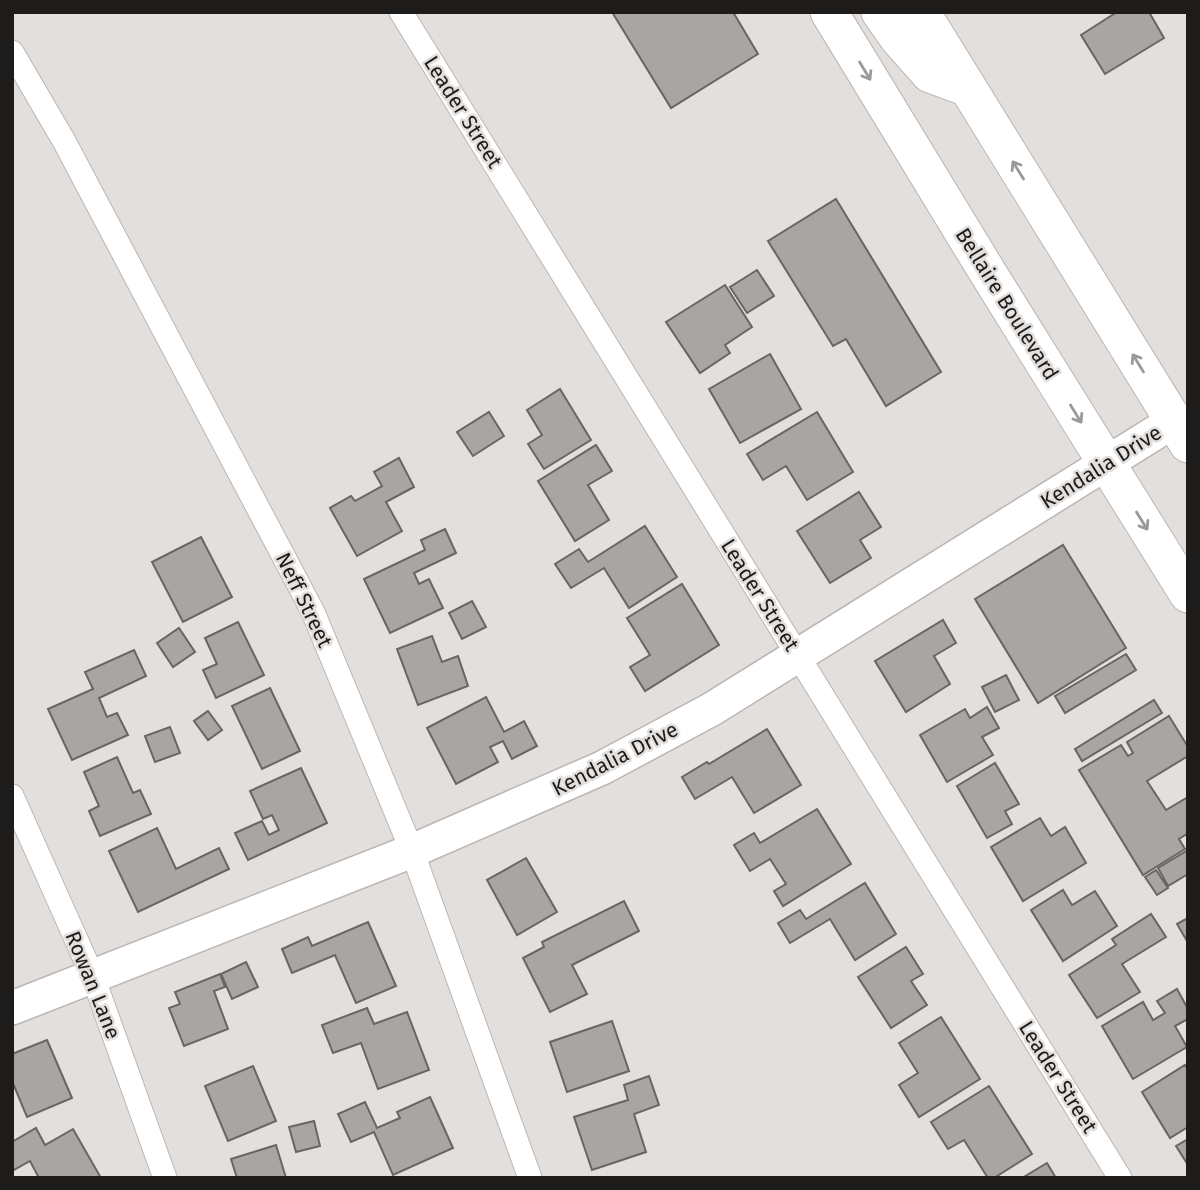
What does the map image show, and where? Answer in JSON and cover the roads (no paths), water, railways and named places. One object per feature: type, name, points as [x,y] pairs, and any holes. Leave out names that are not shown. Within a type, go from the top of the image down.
[{"type":"main road","name":"Bellaire Boulevard","points":[[829,12],[1188,593]]},
{"type":"main road","points":[[880,12],[930,75],[968,88]]},
{"type":"main road","points":[[921,12],[1181,433]]},
{"type":"street","name":"Leader Street","points":[[401,12],[1120,1178]]},
{"type":"street","name":"Neff Street","points":[[12,52],[64,141],[313,612],[412,851],[530,1178]]},
{"type":"street","name":"Kendalia Drive","points":[[12,1008],[412,851],[602,768],[712,709],[1106,463],[1181,433]]},
{"type":"street","name":"Rowan Lane","points":[[12,796],[93,976],[165,1178]]}]
